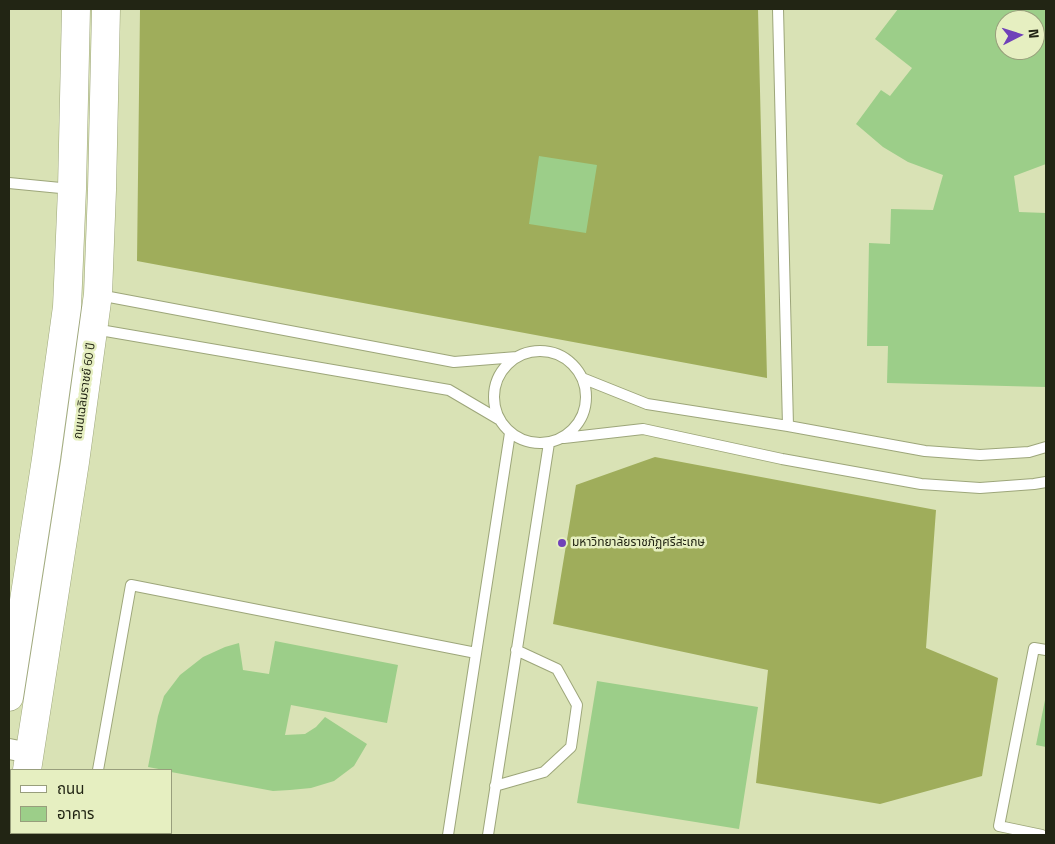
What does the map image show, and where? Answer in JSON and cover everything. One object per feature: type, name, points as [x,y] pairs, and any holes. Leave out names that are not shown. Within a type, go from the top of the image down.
[{"type":"street","points":[[9,698],[46,459],[67,307],[76,9]]},
{"type":"street","name":"ถนนเฉลิมราชย์ 60 ปี","points":[[22,757],[75,462],[98,294],[106,9]]},
{"type":"lane","points":[[778,9],[788,426]]},
{"type":"lane","points":[[9,183],[72,189]]},
{"type":"lane","points":[[98,294],[454,362],[517,357],[532,352],[545,351],[560,356],[573,365],[582,378],[586,400],[582,416],[574,429],[564,438]]},
{"type":"lane","points":[[94,329],[449,390],[500,420]]},
{"type":"lane","points":[[517,357],[509,363],[499,376],[494,392],[495,405],[500,420],[510,433],[521,440],[537,444],[549,443],[564,438],[643,429],[782,459],[921,484],[980,488],[1046,482]]},
{"type":"lane","points":[[582,378],[647,404],[788,426],[925,451],[980,454],[1029,452],[1046,448]]},
{"type":"lane","points":[[448,835],[510,433]]},
{"type":"lane","points":[[488,835],[549,443]]},
{"type":"lane","points":[[98,769],[131,585],[476,653]]},
{"type":"lane","points":[[1042,835],[999,826],[1034,648],[1046,650]]},
{"type":"lane","points":[[495,786],[544,772],[571,747],[577,705],[557,670],[516,650]]},
{"type":"green space","points":[[140,9],[758,9],[767,378],[137,261]]},
{"type":"green space","points":[[655,457],[936,510],[926,648],[998,678],[982,776],[880,804],[756,783],[768,670],[553,624],[576,485]]},
{"type":"building","points":[[898,9],[1046,9],[1046,164],[1014,176],[1019,212],[1046,213],[1046,387],[887,383],[888,346],[867,346],[869,243],[890,244],[891,209],[933,210],[943,175],[908,162],[883,147],[856,124],[881,90],[890,96],[912,68],[875,39]]},
{"type":"building","points":[[539,156],[597,165],[586,233],[529,224]]},
{"type":"building","points":[[275,641],[398,665],[387,723],[291,705],[285,735],[305,734],[316,727],[325,717],[367,744],[354,766],[334,781],[311,788],[273,791],[172,772],[172,769],[148,767],[164,696],[180,675],[203,657],[239,643],[243,670],[269,674]]},
{"type":"building","points":[[597,681],[758,707],[739,829],[577,803]]},
{"type":"building","points":[[1046,700],[1046,747],[1036,745]]},
{"type":"place","name":"มหาวิทยาลัยราชภัฏศรีสะเกษ","points":[[562,543]]}]
